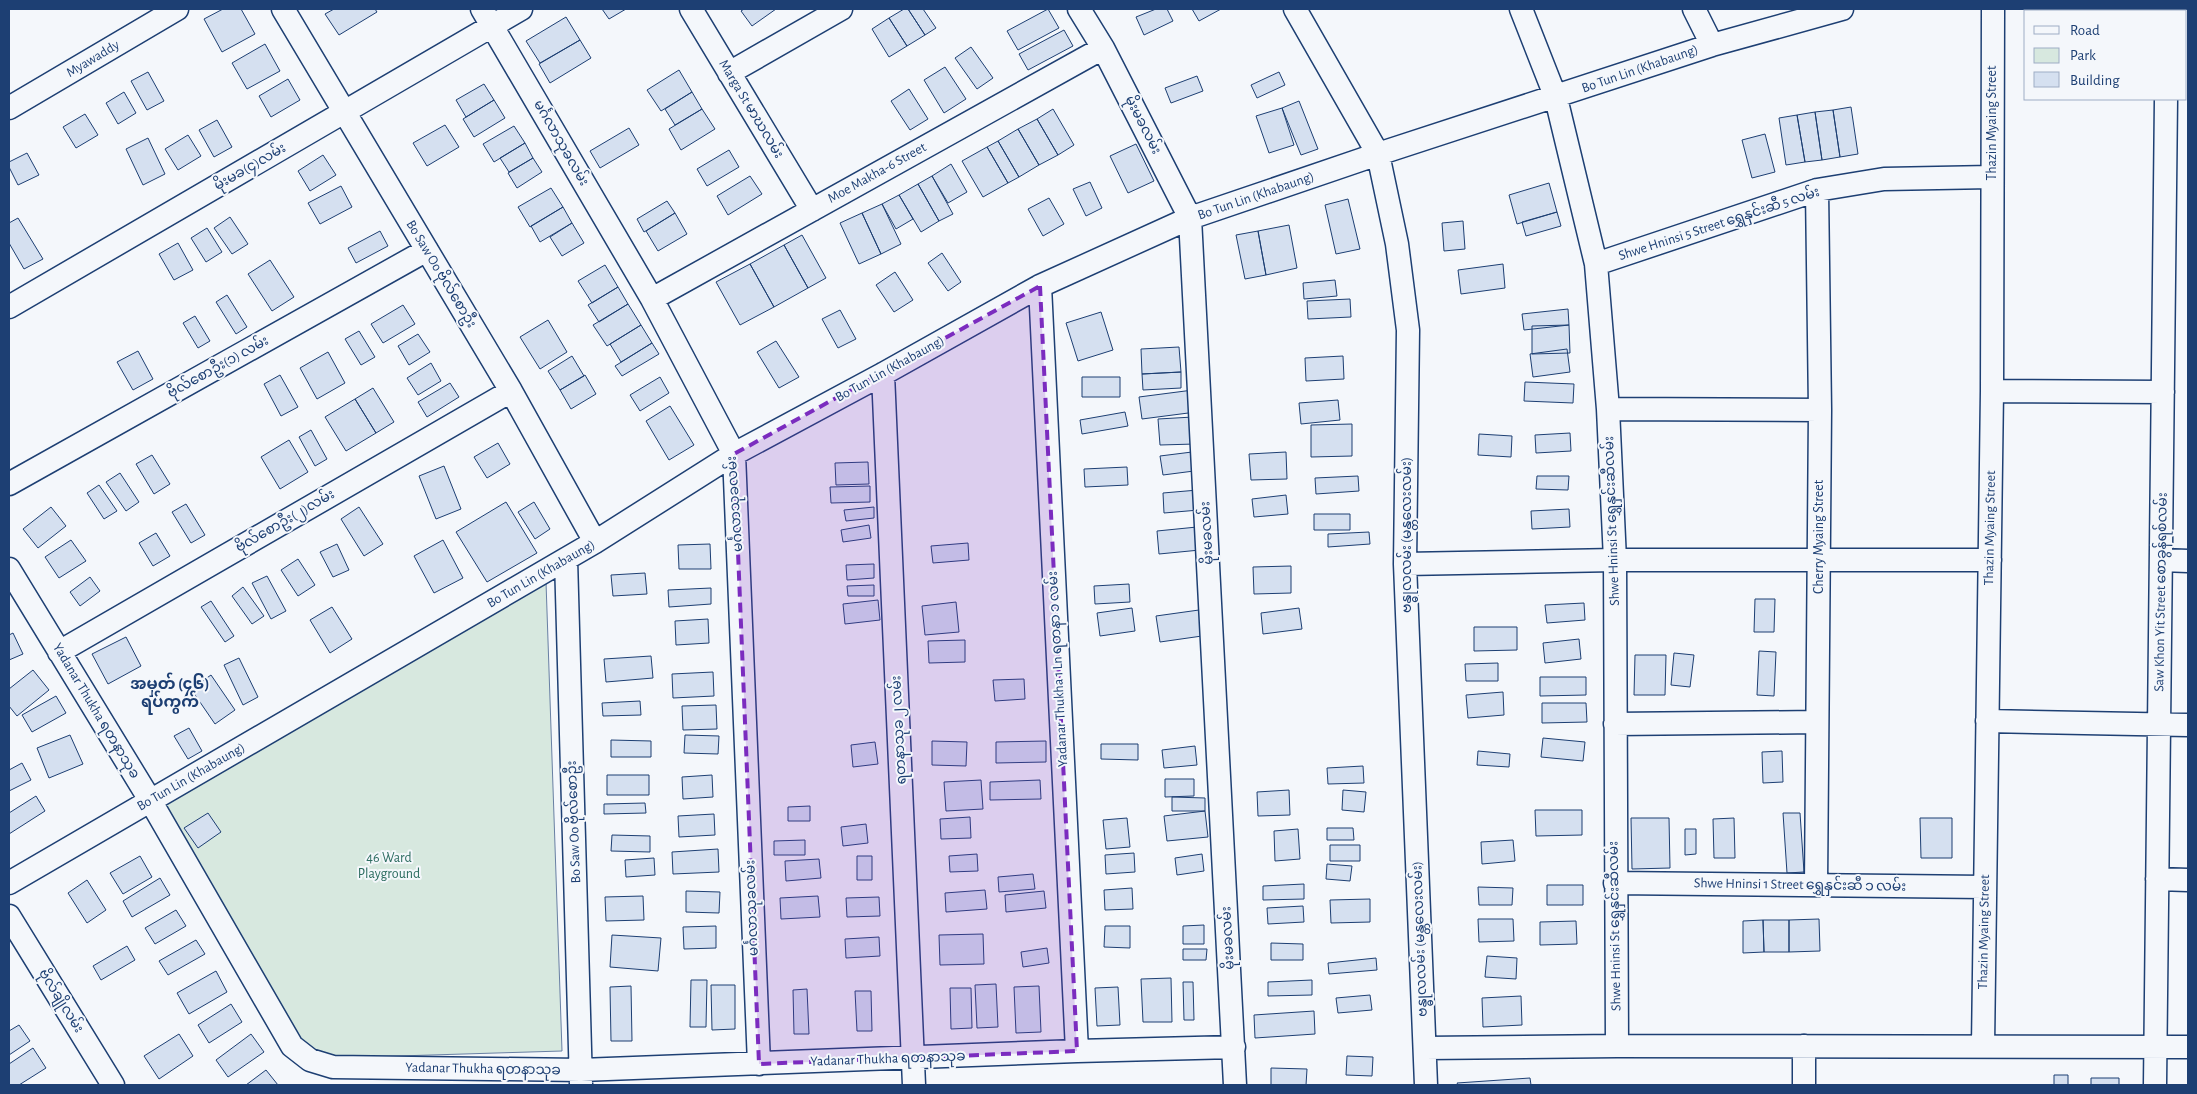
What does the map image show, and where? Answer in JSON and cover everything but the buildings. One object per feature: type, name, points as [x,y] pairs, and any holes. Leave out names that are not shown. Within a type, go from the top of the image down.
[{"type":"street","name":"Myawaddy","points":[[9,108],[177,9]]},
{"type":"street","name":"Bo Saw Oo ဗိုလ်စောဦး","points":[[282,9],[511,391],[595,542]]},
{"type":"street","name":"မိုးမခ(၄)လမ်း","points":[[9,307],[344,112],[487,17],[521,9]]},
{"type":"street","name":"Marga St မာဃလမ်း","points":[[691,9],[812,210]]},
{"type":"street","points":[[729,72],[841,9]]},
{"type":"street","name":"မိုးမခလမ်း","points":[[1079,9],[1103,48],[1190,218],[1235,1085]]},
{"type":"street","name":"ဗန္ဓုလလမ်း (မန္တလေးလမ်း)","points":[[1295,9],[1378,154],[1397,244],[1408,330],[1405,564],[1426,1085]]},
{"type":"street","name":"Shwe Hninsi St ရွှေနှင်းဆီလမ်း","points":[[1521,9],[1556,98],[1596,264],[1608,409],[1614,560],[1617,1046]]},
{"type":"street","points":[[1694,9],[1712,45]]},
{"type":"street","name":"Bo Tun Lin (Khabaung)","points":[[9,883],[595,542],[734,454],[883,374],[1040,286],[1190,218],[1378,154],[1556,98],[1712,45],[1842,9]]},
{"type":"street","name":"Thazin Myaing Street","points":[[1983,1046],[1992,391],[1991,177],[1993,9]]},
{"type":"street","name":"မင်္ဂလာသုခလမ်း","points":[[487,17],[652,299],[734,454],[758,1064]]},
{"type":"street","name":"Moe Makha-6 Street","points":[[652,299],[1103,48]]},
{"type":"street","name":"Saw Khon Yit Street စောခွန်ရစ်လမ်း","points":[[2155,1085],[2166,100]]},
{"type":"street","name":"Shwe Hninsi 5 Street ရွှေနှင်းဆီ 5 လမ်း","points":[[1596,264],[1817,190],[1884,179],[1991,177]]},
{"type":"street","name":"Cherry Myaing Street","points":[[1816,885],[1820,410],[1817,190]]},
{"type":"street","name":"ဗိုလ်စောဦး(၁) လမ်း","points":[[9,484],[427,250]]},
{"type":"street","name":"Yadanar Thukha 1 Ln ရတနာ ၁ လမ်း","points":[[1040,286],[1077,1051]]},
{"type":"street","name":"ရတနာသုခ ၂ လမ်း","points":[[883,374],[914,1085]]},
{"type":"street","name":"ဗိုလ်စောဦး(၂)လမ်း","points":[[60,652],[511,391]]},
{"type":"street","points":[[1992,391],[2163,392]]},
{"type":"street","points":[[1608,409],[1820,410]]},
{"type":"street","name":"Bo Saw Oo ဗိုလ်စောဦး","points":[[566,559],[581,1078]]},
{"type":"street","points":[[1405,564],[1614,560],[1990,560]]},
{"type":"street","points":[[2161,560],[2188,561]]},
{"type":"street","name":"Yadanar Thukha ရတနာသုခ","points":[[9,570],[150,800],[292,1046],[310,1060],[333,1067],[581,1078],[758,1064],[1077,1051],[1234,1047]]},
{"type":"street","points":[[1987,721],[2188,725]]},
{"type":"street","points":[[1615,724],[1817,722]]},
{"type":"street","points":[[2158,879],[2188,880]]},
{"type":"street","name":"Shwe Hninsi 1 Street ရွှေနှင်းဆီ ၁ လမ်း","points":[[1615,883],[1985,887]]},
{"type":"street","name":"ဗိုလ်ချိုလမ်း","points":[[9,916],[113,1085]]},
{"type":"street","points":[[1425,1048],[1617,1046],[2188,1047]]},
{"type":"street","points":[[1804,1046],[1804,1085]]},
{"type":"highlighted area","points":[[1040,286],[1077,1051],[759,1064],[734,454]]},
{"type":"green space","name":"46 Ward Playground","points":[[546,582],[562,1051],[333,1058],[314,1052],[298,1042],[161,804]]},
{"type":"district","name":"အမှတ် (၄၆) ရပ်ကွက်","points":[[170,693]]}]
